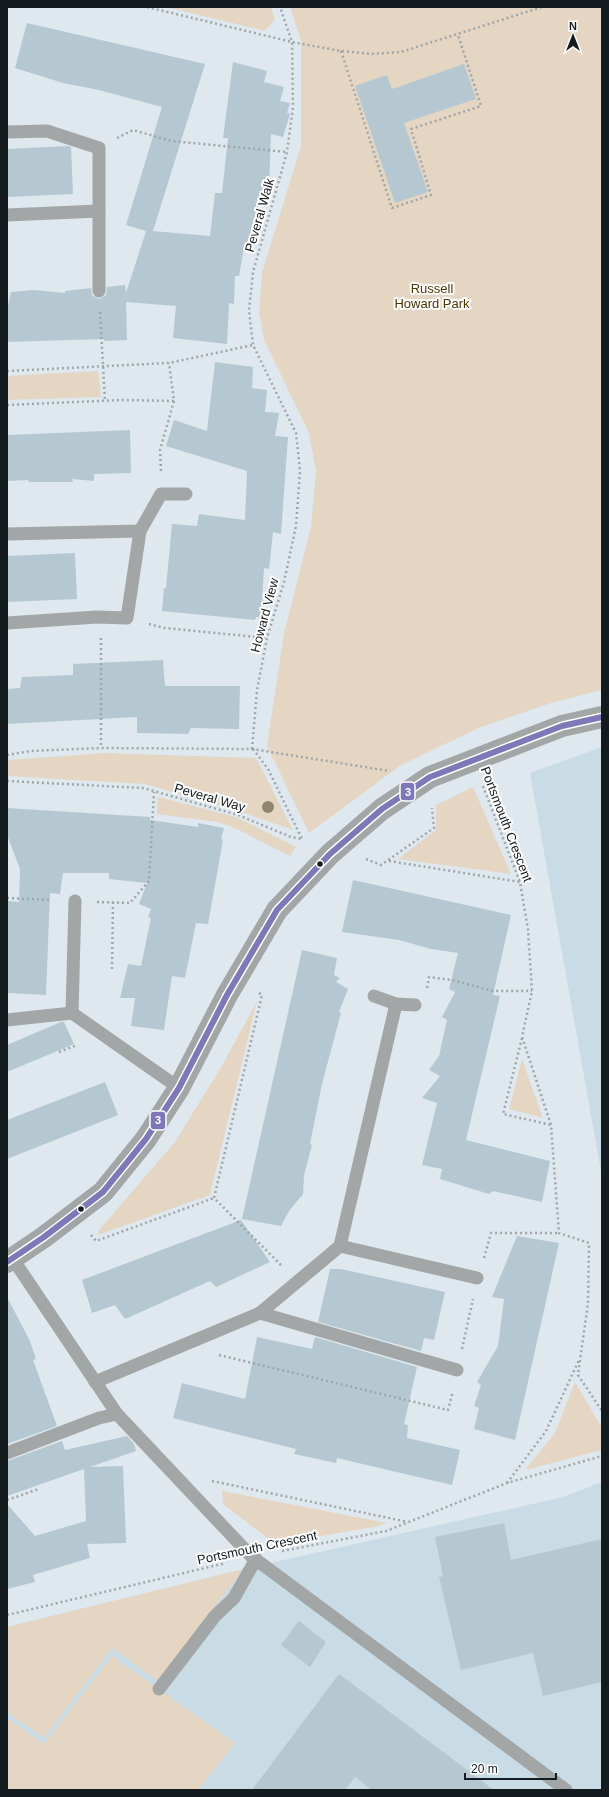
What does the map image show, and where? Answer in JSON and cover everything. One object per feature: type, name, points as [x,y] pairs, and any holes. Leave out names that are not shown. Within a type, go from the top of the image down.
[{"type":"street","points":[[10,1260],[74,1215],[103,1192],[146,1139],[179,1088],[238,978],[277,910],[338,848],[382,809],[430,777],[562,726],[602,717]]},
{"type":"lane","points":[[7,132],[48,131],[99,148],[98,211],[100,292]]},
{"type":"lane","points":[[7,215],[98,211]]},
{"type":"lane","points":[[7,623],[101,617],[127,618],[140,531],[161,494],[186,494]]},
{"type":"lane","points":[[7,534],[140,531]]},
{"type":"lane","points":[[72,1013],[75,901]]},
{"type":"lane","points":[[374,996],[396,1004],[415,1005]]},
{"type":"lane","points":[[95,1382],[260,1313],[340,1246],[396,1004]]},
{"type":"lane","points":[[7,1020],[72,1013],[179,1088]]},
{"type":"lane","points":[[340,1246],[477,1278]]},
{"type":"lane","points":[[10,1260],[117,1414],[254,1558],[566,1790]]},
{"type":"lane","points":[[260,1313],[457,1370]]},
{"type":"lane","points":[[7,1453],[99,1418],[117,1414]]},
{"type":"lane","points":[[159,1689],[215,1616],[234,1598],[254,1558]]},
{"type":"path","points":[[147,7],[292,42],[341,51],[372,54],[401,52],[542,7]]},
{"type":"path","name":"Peveral Walk","points":[[253,345],[249,311],[253,272],[287,152],[293,107],[292,42],[280,7]]},
{"type":"path","points":[[341,51],[392,208],[431,195],[411,129],[481,106],[458,35]]},
{"type":"path","points":[[99,148],[133,130],[171,141],[287,152]]},
{"type":"path","points":[[100,292],[105,401]]},
{"type":"path","points":[[7,371],[169,363],[253,345]]},
{"type":"path","name":"Howard View","points":[[252,749],[256,690],[267,638],[284,582],[296,526],[300,471],[296,433],[253,345]]},
{"type":"path","points":[[161,494],[160,450],[174,401],[169,363]]},
{"type":"path","points":[[7,405],[105,401],[174,401]]},
{"type":"path","points":[[101,617],[101,748]]},
{"type":"path","points":[[127,618],[165,628],[267,638]]},
{"type":"path","points":[[7,755],[31,751],[101,748],[252,749],[430,777],[434,828],[389,861],[381,865],[338,848]]},
{"type":"path","name":"Peveral Way","points":[[7,780],[143,788],[238,815],[291,838],[302,839],[268,769],[252,749]]},
{"type":"path","name":"Portsmouth Crescent","points":[[472,760],[520,882],[528,930],[532,991],[503,1114],[551,1125]]},
{"type":"path","points":[[7,898],[130,903],[149,882],[154,792]]},
{"type":"path","points":[[389,861],[520,882]]},
{"type":"path","points":[[112,969],[113,902]]},
{"type":"path","points":[[429,977],[452,980],[492,991],[532,991]]},
{"type":"path","points":[[214,1198],[262,995],[238,978]]},
{"type":"path","points":[[522,1037],[551,1125],[558,1233]]},
{"type":"path","points":[[74,1215],[96,1241],[214,1198]]},
{"type":"path","points":[[214,1198],[297,1281]]},
{"type":"path","points":[[477,1278],[491,1233],[558,1233],[589,1243],[588,1303],[578,1375],[602,1411]]},
{"type":"path","points":[[507,1483],[546,1431],[581,1357]]},
{"type":"path","name":"Portsmouth Crescent","points":[[7,1615],[254,1558],[386,1531],[507,1483],[602,1456]]},
{"type":"path","points":[[174,1474],[408,1522]]},
{"type":"path","points":[[7,1500],[39,1489]]},
{"type":"shaded area","points":[[602,747],[602,1177],[530,773]]},
{"type":"shaded area","points":[[602,1482],[602,1790],[7,1790],[7,1627],[244,1569],[563,1497]]},
{"type":"green space","points":[[166,7],[271,7],[275,19],[265,31]]},
{"type":"green space","name":"Russell Howard Park","points":[[290,7],[602,7],[602,690],[551,703],[481,727],[401,765],[309,833],[267,746],[284,633],[311,527],[316,471],[309,433],[264,340],[259,312],[262,273],[301,146],[301,41]]},
{"type":"green space","points":[[98,371],[101,397],[7,400],[7,376]]},
{"type":"green space","points":[[106,753],[256,758],[293,830],[238,811],[145,784],[7,776],[7,760]]},
{"type":"green space","points":[[473,787],[511,874],[398,859],[436,830],[436,805]]},
{"type":"green space","points":[[158,797],[236,817],[296,847],[290,856],[235,828],[218,822],[157,814]]},
{"type":"green space","points":[[257,1001],[210,1195],[98,1235],[99,1230],[175,1142],[223,1064]]},
{"type":"green space","points":[[522,1059],[543,1118],[509,1109]]},
{"type":"green space","points":[[575,1382],[602,1428],[602,1450],[525,1470],[555,1433]]},
{"type":"green space","points":[[222,1491],[387,1523],[374,1527],[275,1544],[223,1504]]},
{"type":"green space","points":[[244,1569],[158,1681],[112,1648],[44,1738],[7,1712],[7,1627]]},
{"type":"green space","points":[[112,1656],[235,1743],[198,1790],[7,1790],[7,1718],[44,1744]]},
{"type":"building","points":[[27,23],[205,64],[153,231],[210,236],[215,193],[222,193],[228,138],[223,138],[233,62],[267,71],[264,82],[284,87],[280,101],[290,103],[287,113],[290,114],[283,137],[271,134],[269,187],[264,186],[264,198],[257,198],[258,208],[253,242],[245,242],[239,276],[235,276],[234,304],[229,303],[227,344],[173,338],[176,306],[126,302],[127,340],[104,341],[104,339],[7,342],[7,310],[11,292],[34,290],[65,293],[65,291],[91,288],[92,295],[99,299],[106,295],[107,287],[125,285],[126,293],[146,231],[126,225],[162,107],[99,90],[63,83],[15,68]]},
{"type":"building","points":[[464,64],[476,99],[404,123],[428,192],[395,203],[355,86],[387,75],[392,89]]},
{"type":"building","points":[[71,147],[73,194],[7,197],[7,149]]},
{"type":"building","points":[[215,362],[253,367],[252,388],[267,390],[265,412],[279,413],[275,436],[288,437],[281,534],[273,532],[269,569],[264,568],[261,618],[256,617],[255,620],[162,611],[164,588],[166,588],[172,524],[197,526],[199,514],[245,520],[247,471],[166,446],[174,420],[207,431]]},
{"type":"building","points":[[130,430],[131,473],[94,474],[94,481],[72,479],[73,482],[29,482],[28,480],[7,481],[7,435]]},
{"type":"building","points":[[75,553],[77,599],[7,602],[7,556]]},
{"type":"building","points":[[163,660],[165,686],[240,686],[239,729],[191,728],[188,734],[137,733],[137,717],[7,724],[7,689],[20,688],[22,677],[73,675],[73,664]]},
{"type":"building","points":[[7,808],[150,817],[150,820],[198,827],[198,823],[224,828],[208,924],[196,923],[185,978],[172,976],[164,1030],[131,1026],[135,998],[120,998],[128,964],[141,966],[151,918],[148,917],[151,909],[139,904],[147,883],[109,879],[109,873],[63,873],[60,894],[50,893],[46,995],[7,993],[7,901],[19,902],[20,869],[7,835]]},
{"type":"building","points":[[353,880],[511,915],[493,995],[500,996],[466,1140],[550,1161],[542,1202],[493,1191],[489,1194],[440,1179],[442,1169],[422,1165],[437,1103],[422,1098],[440,1076],[429,1070],[439,1056],[447,1020],[442,1017],[455,992],[449,989],[458,953],[431,949],[399,940],[342,932]]},
{"type":"building","points":[[302,950],[337,958],[334,975],[340,978],[336,982],[348,989],[339,1012],[341,1013],[322,1084],[310,1144],[312,1145],[304,1175],[303,1194],[289,1211],[281,1226],[242,1219]]},
{"type":"building","points":[[64,1022],[74,1044],[7,1072],[7,1045]]},
{"type":"building","points":[[105,1082],[118,1115],[7,1159],[7,1120]]},
{"type":"building","points":[[241,1220],[270,1262],[216,1287],[210,1281],[125,1319],[115,1305],[92,1313],[82,1280]]},
{"type":"building","points":[[517,1236],[559,1243],[515,1440],[474,1429],[479,1408],[474,1406],[481,1385],[477,1382],[498,1346],[504,1299],[492,1297]]},
{"type":"building","points":[[330,1269],[341,1269],[445,1292],[434,1340],[424,1338],[421,1351],[318,1322]]},
{"type":"building","points":[[7,1297],[30,1341],[36,1359],[33,1360],[57,1426],[7,1444]]},
{"type":"building","points":[[257,1337],[312,1349],[315,1337],[417,1367],[404,1424],[408,1425],[407,1438],[460,1450],[452,1485],[337,1458],[336,1463],[294,1454],[296,1449],[173,1418],[182,1383],[245,1399]]},
{"type":"building","points":[[127,1436],[134,1444],[136,1451],[90,1467],[123,1466],[126,1543],[87,1544],[90,1558],[33,1575],[35,1582],[7,1589],[7,1504],[35,1536],[86,1521],[84,1469],[7,1496],[7,1461],[62,1441],[65,1450]]},
{"type":"building","points":[[504,1523],[511,1560],[602,1539],[602,1682],[543,1696],[533,1653],[461,1670],[439,1577],[443,1576],[435,1537]]},
{"type":"building","points":[[299,1621],[326,1642],[310,1667],[281,1645]]},
{"type":"building","points":[[339,1674],[494,1790],[372,1790],[355,1777],[345,1790],[252,1790]]},
{"type":"transit line","name":"3","points":[[7,1262],[44,1237],[103,1192],[146,1139],[179,1088],[227,995],[277,910],[330,854],[382,809],[430,777],[562,726],[602,717]]}]
